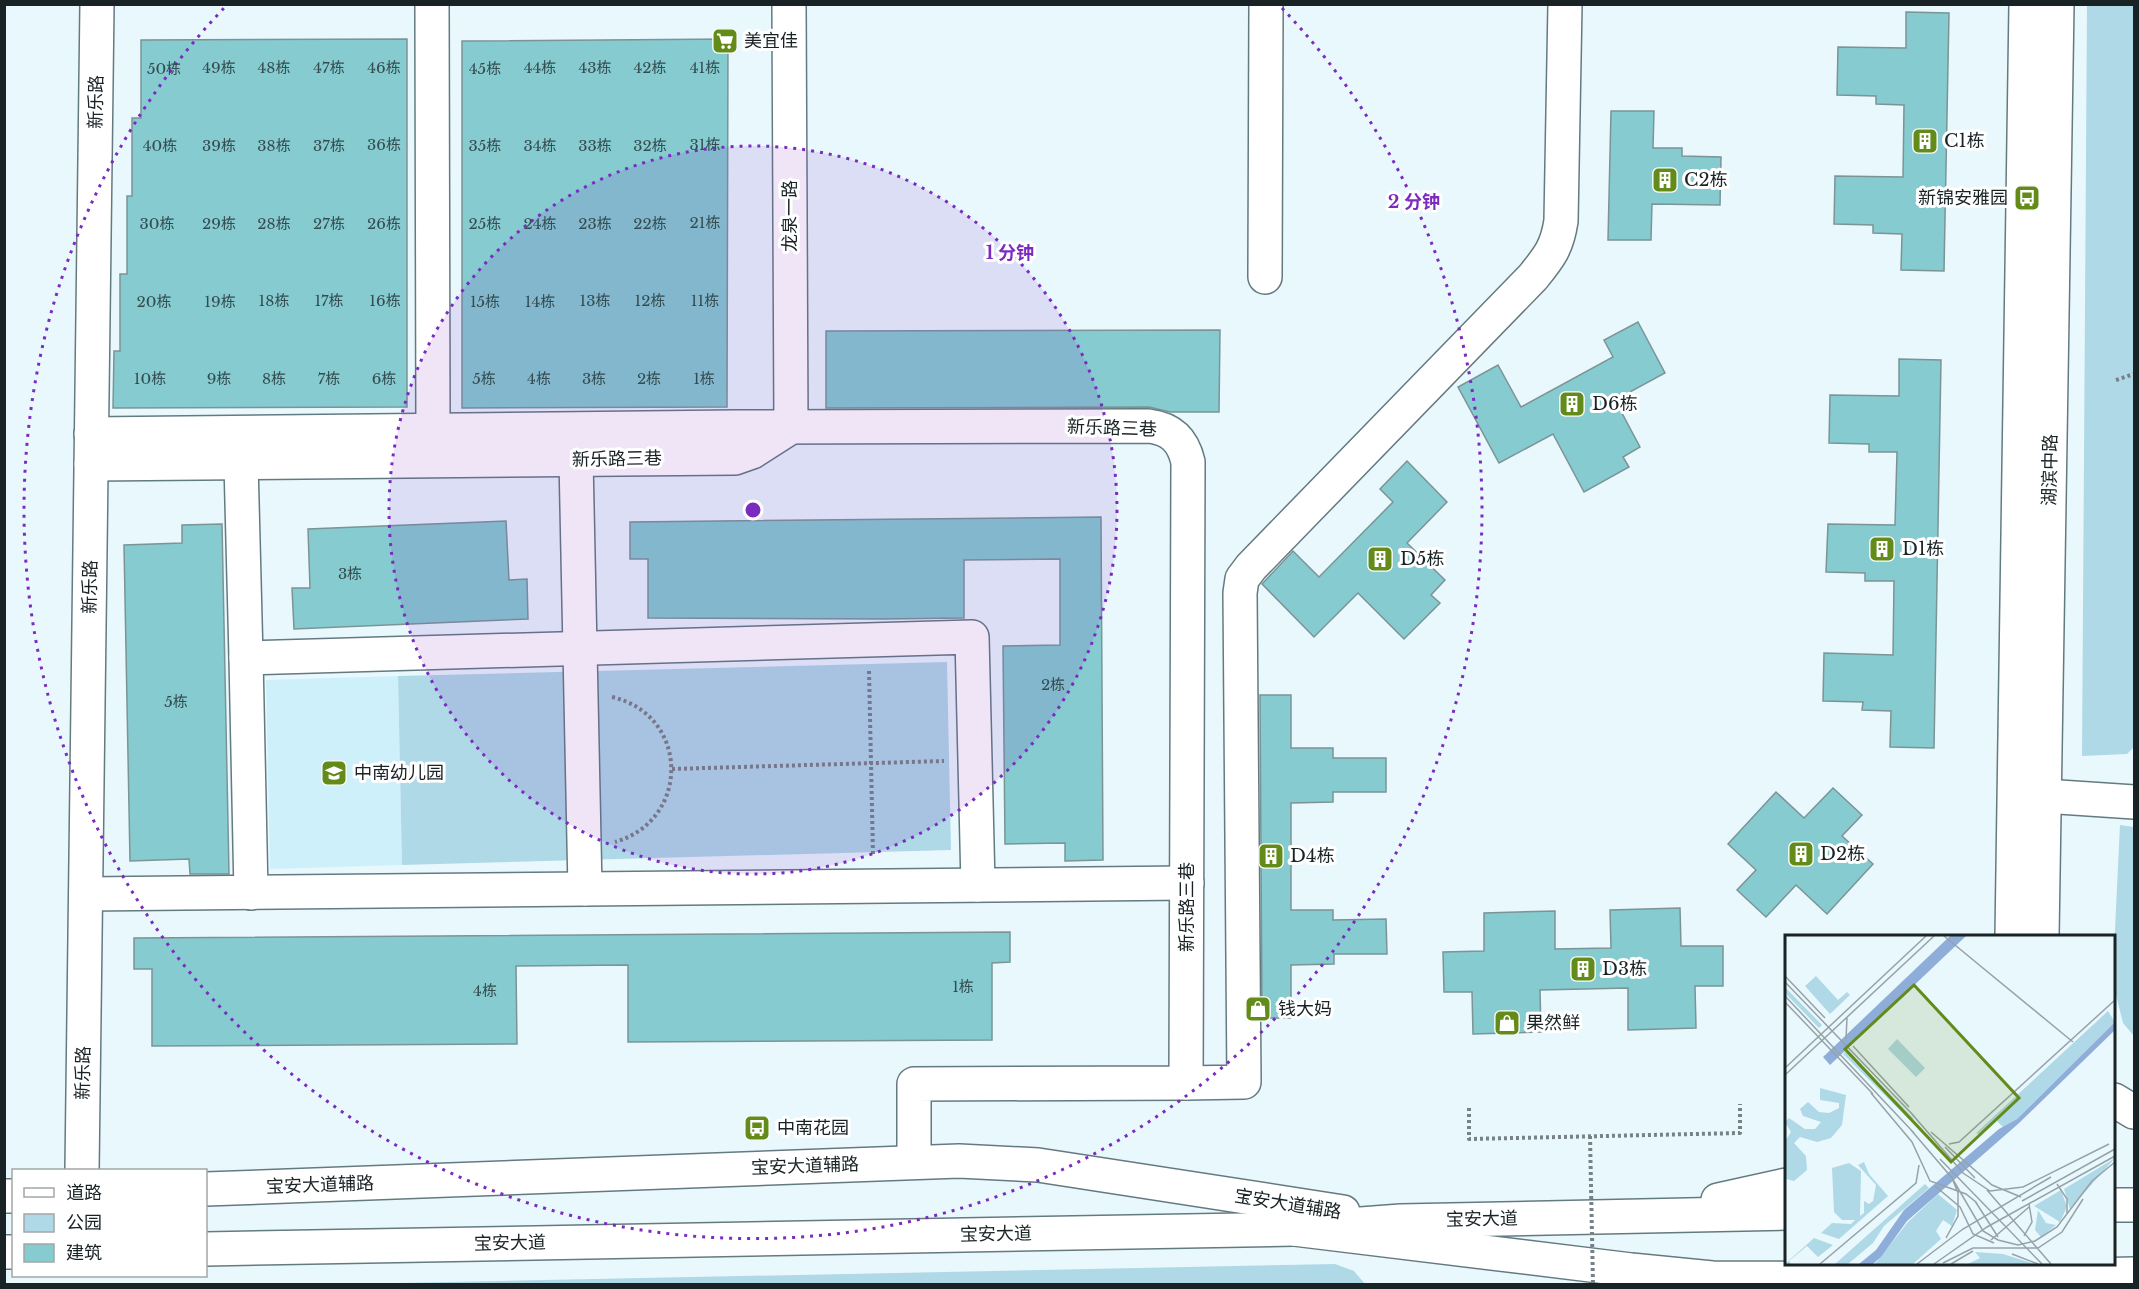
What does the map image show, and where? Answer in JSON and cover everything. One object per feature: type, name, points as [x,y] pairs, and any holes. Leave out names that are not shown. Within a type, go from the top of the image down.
[{"type":"main road","name":"新乐路","points":[[82,1169],[97,4]]},
{"type":"main road","points":[[432,4],[433,430]]},
{"type":"main road","name":"龙泉一路","points":[[789,4],[791,427]]},
{"type":"main road","points":[[1265,277],[1266,4]]},
{"type":"main road","points":[[914,1162],[914,1084],[1244,1082],[1240,593],[1242,579],[1550,257],[1558,240],[1561,220],[1565,4]]},
{"type":"main road","name":"湖滨中路","points":[[2026,4],[2027,891],[2042,935]]},
{"type":"main road","name":"湖滨中路","points":[[2012,935],[2027,891],[2044,796],[2057,4]]},
{"type":"main road","name":"新乐路三巷","points":[[91,449],[241,463],[739,457],[752,452],[791,427],[1149,426],[1160,427],[1171,432],[1185,450],[1188,462],[1186,1083]]},
{"type":"main road","points":[[91,449],[433,430],[791,427]]},
{"type":"main road","points":[[576,459],[585,889]]},
{"type":"main road","points":[[241,463],[251,893]]},
{"type":"main road","points":[[246,658],[972,637],[978,885]]},
{"type":"main road","points":[[2044,796],[2134,802]]},
{"type":"main road","points":[[86,894],[1186,883]]},
{"type":"main road","points":[[2115,1101],[2134,1112]]},
{"type":"main road","points":[[2115,1125],[2134,1123]]},
{"type":"main road","name":"宝安大道辅路","points":[[207,1189],[959,1161],[1038,1166],[1401,1221]]},
{"type":"main road","points":[[1643,1216],[1785,1185]]},
{"type":"main road","points":[[2115,1205],[2134,1205]]},
{"type":"main road","name":"宝安大道","points":[[207,1249],[1294,1229],[1401,1221],[1785,1213]]},
{"type":"main road","points":[[1294,1229],[1712,1278],[1900,1280],[2134,1274]]},
{"type":"path","points":[[2116,380],[2134,374]]},
{"type":"path","points":[[869,640],[874,886]]},
{"type":"path","points":[[581,698],[614,697],[637,706],[656,723],[668,744],[672,769],[668,794],[657,815],[639,832],[617,842],[592,845],[584,843]]},
{"type":"path","points":[[672,769],[975,760]]},
{"type":"path","points":[[1469,1108],[1469,1138],[1740,1132],[1740,1104]]},
{"type":"path","points":[[1590,1136],[1593,1284]]},
{"type":"shaded area","name":"中南幼儿园","points":[[398,676],[402,865],[270,869],[266,680]]},
{"type":"green space","points":[[2087,5],[2134,5],[2134,747],[2127,754],[2082,756]]},
{"type":"green space","points":[[947,662],[951,850],[402,865],[398,676]]},
{"type":"green space","points":[[2120,825],[2134,827],[2134,1036],[2123,1023],[2115,991],[2115,935]]},
{"type":"green space","points":[[1335,1264],[1354,1271],[1365,1284],[350,1284]]},
{"type":"building","name":"C1栋","points":[[1906,12],[1949,13],[1944,271],[1901,270],[1902,234],[1873,233],[1873,225],[1834,224],[1835,176],[1903,177],[1904,105],[1876,104],[1876,96],[1837,95],[1838,47],[1906,48]]},
{"type":"building","points":[[407,39],[407,407],[113,408],[114,351],[120,351],[120,274],[127,274],[127,196],[132,196],[132,118],[141,118],[141,40]]},
{"type":"building","points":[[728,39],[727,407],[462,408],[462,41]]},
{"type":"building","name":"C2栋","points":[[1611,111],[1654,111],[1653,148],[1682,148],[1682,156],[1721,157],[1720,205],[1652,204],[1651,240],[1608,240]]},
{"type":"building","name":"D6栋","points":[[1638,322],[1665,373],[1615,400],[1640,447],[1623,457],[1629,467],[1584,492],[1553,434],[1499,463],[1458,387],[1498,365],[1521,407],[1613,357],[1604,340]]},
{"type":"building","points":[[1220,330],[1219,412],[1170,412],[1149,407],[826,408],[826,331]]},
{"type":"building","name":"D1栋","points":[[1899,359],[1941,360],[1934,748],[1890,747],[1891,711],[1862,710],[1863,702],[1823,701],[1824,653],[1893,655],[1894,581],[1865,581],[1865,573],[1826,572],[1828,524],[1895,525],[1897,452],[1869,452],[1869,444],[1829,443],[1830,395],[1899,396]]},
{"type":"building","name":"D5栋","points":[[1407,461],[1447,502],[1407,543],[1445,580],[1431,595],[1440,603],[1404,639],[1358,593],[1314,637],[1262,584],[1293,551],[1319,577],[1393,502],[1380,489]]},
{"type":"building","points":[[1101,517],[1103,860],[1065,861],[1065,843],[1005,844],[1003,646],[1060,645],[1060,559],[964,560],[964,618],[883,619],[648,618],[648,559],[630,559],[630,522]]},
{"type":"building","points":[[506,521],[509,580],[527,579],[528,619],[294,629],[292,588],[310,588],[308,529]]},
{"type":"building","points":[[222,524],[229,874],[190,874],[189,859],[130,861],[124,545],[182,543],[182,525]]},
{"type":"building","name":"D4栋","points":[[1260,695],[1291,695],[1291,748],[1333,748],[1333,758],[1386,758],[1386,792],[1333,792],[1333,802],[1291,803],[1291,910],[1333,910],[1333,920],[1386,919],[1387,954],[1334,954],[1334,964],[1291,965],[1291,1018],[1262,1018]]},
{"type":"building","name":"D2栋","points":[[1833,788],[1862,815],[1842,836],[1873,864],[1827,914],[1796,885],[1766,917],[1737,890],[1756,870],[1728,844],[1776,792],[1804,818]]},
{"type":"building","name":"D3栋","points":[[1680,908],[1681,946],[1723,946],[1723,986],[1695,986],[1696,1028],[1628,1030],[1628,988],[1540,990],[1541,1032],[1473,1034],[1472,992],[1444,992],[1443,952],[1484,951],[1484,913],[1555,911],[1555,949],[1611,948],[1610,910]]},
{"type":"building","points":[[1010,932],[1010,962],[992,963],[992,1040],[628,1042],[628,965],[516,966],[517,1044],[152,1046],[152,969],[134,969],[134,938]]},
{"type":"place","name":"美宜佳","points":[[725,41]]},
{"type":"place","name":"C1栋","points":[[1925,141]]},
{"type":"place","name":"C2栋","points":[[1665,180]]},
{"type":"place","name":"新锦安雅园","points":[[2027,198]]},
{"type":"place","name":"D6栋","points":[[1572,404]]},
{"type":"place","name":"D1栋","points":[[1882,549]]},
{"type":"place","name":"D5栋","points":[[1380,559]]},
{"type":"place","name":"中南幼儿园","points":[[334,773]]},
{"type":"place","name":"D2栋","points":[[1801,854]]},
{"type":"place","name":"D4栋","points":[[1271,856]]},
{"type":"place","name":"D3栋","points":[[1583,969]]},
{"type":"place","name":"钱大妈","points":[[1258,1009]]},
{"type":"place","name":"果然鲜","points":[[1507,1023]]},
{"type":"place","name":"中南花园","points":[[757,1128]]}]
